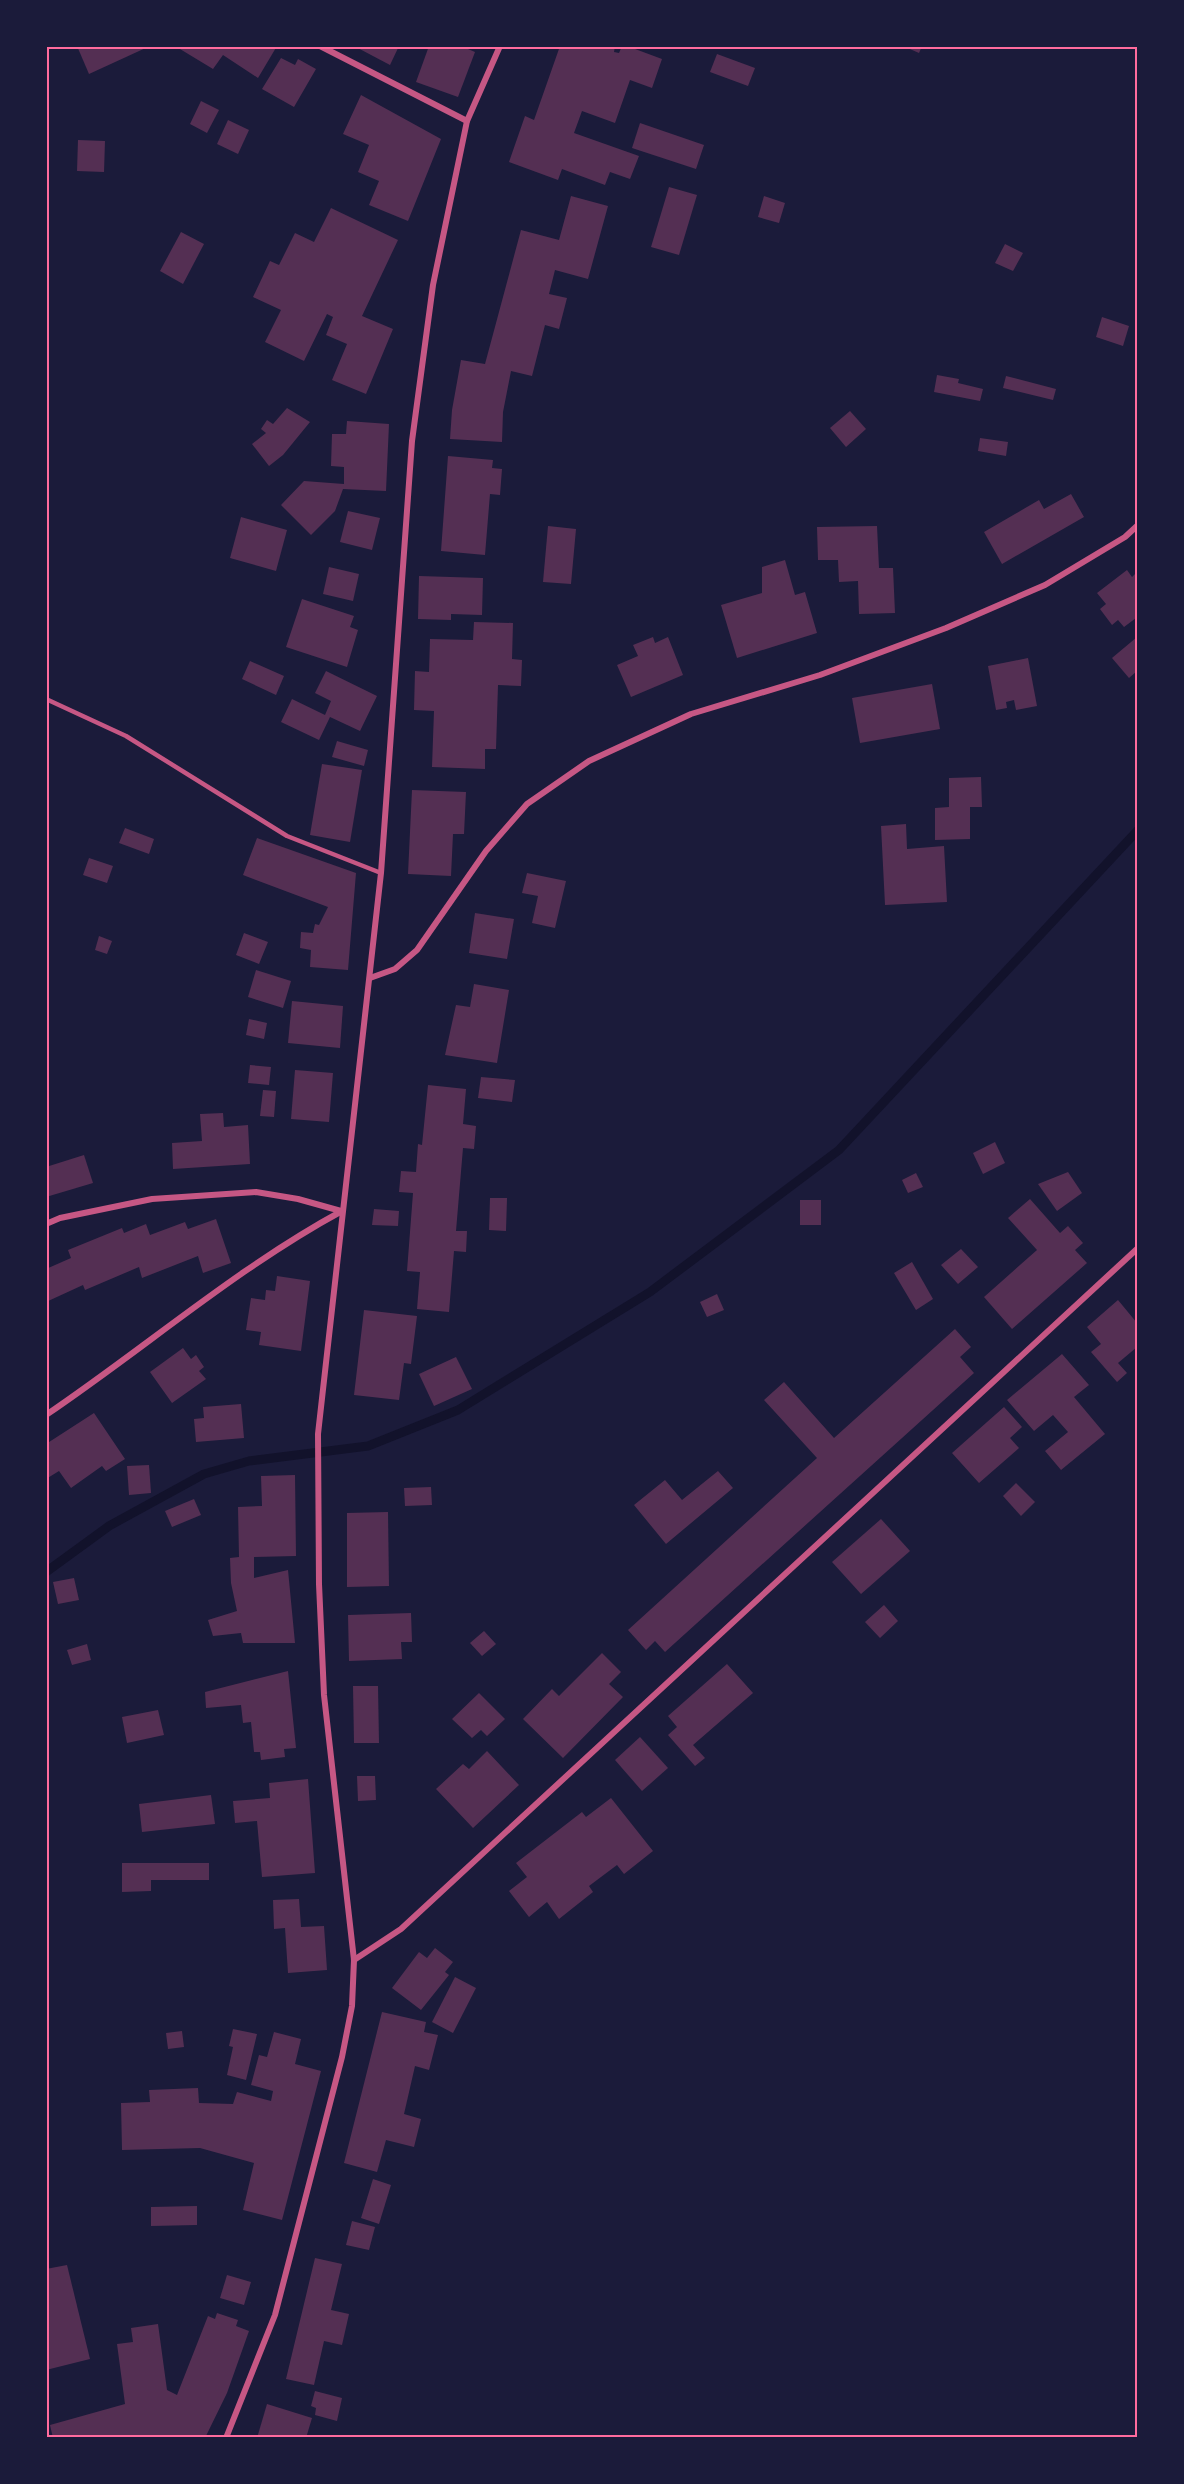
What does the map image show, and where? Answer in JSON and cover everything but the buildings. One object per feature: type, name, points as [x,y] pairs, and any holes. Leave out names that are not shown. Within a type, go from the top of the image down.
[{"type":"street","points":[[320,46],[467,121]]},
{"type":"street","points":[[226,2438],[278,2304],[342,2057],[352,2007],[354,1960],[324,1695],[316,1471],[318,1434],[381,873],[412,441],[434,285],[467,121],[500,46]]},
{"type":"street","points":[[370,978],[395,969],[417,950],[486,851],[527,804],[589,761],[691,714],[820,675],[966,620],[1045,585],[1125,537],[1137,525]]},
{"type":"street","points":[[46,1224],[60,1218],[152,1199],[256,1192],[298,1199],[342,1211]]},
{"type":"street","points":[[46,1415],[118,1366],[289,1240],[342,1211]]},
{"type":"street","points":[[354,1960],[401,1929],[1137,1248]]},
{"type":"lane","points":[[46,699],[126,736],[287,836],[381,873]]},
{"type":"waterway","points":[[46,1572],[109,1526],[204,1474],[249,1461],[368,1446],[458,1410],[650,1292],[839,1150],[1138,830]]}]
